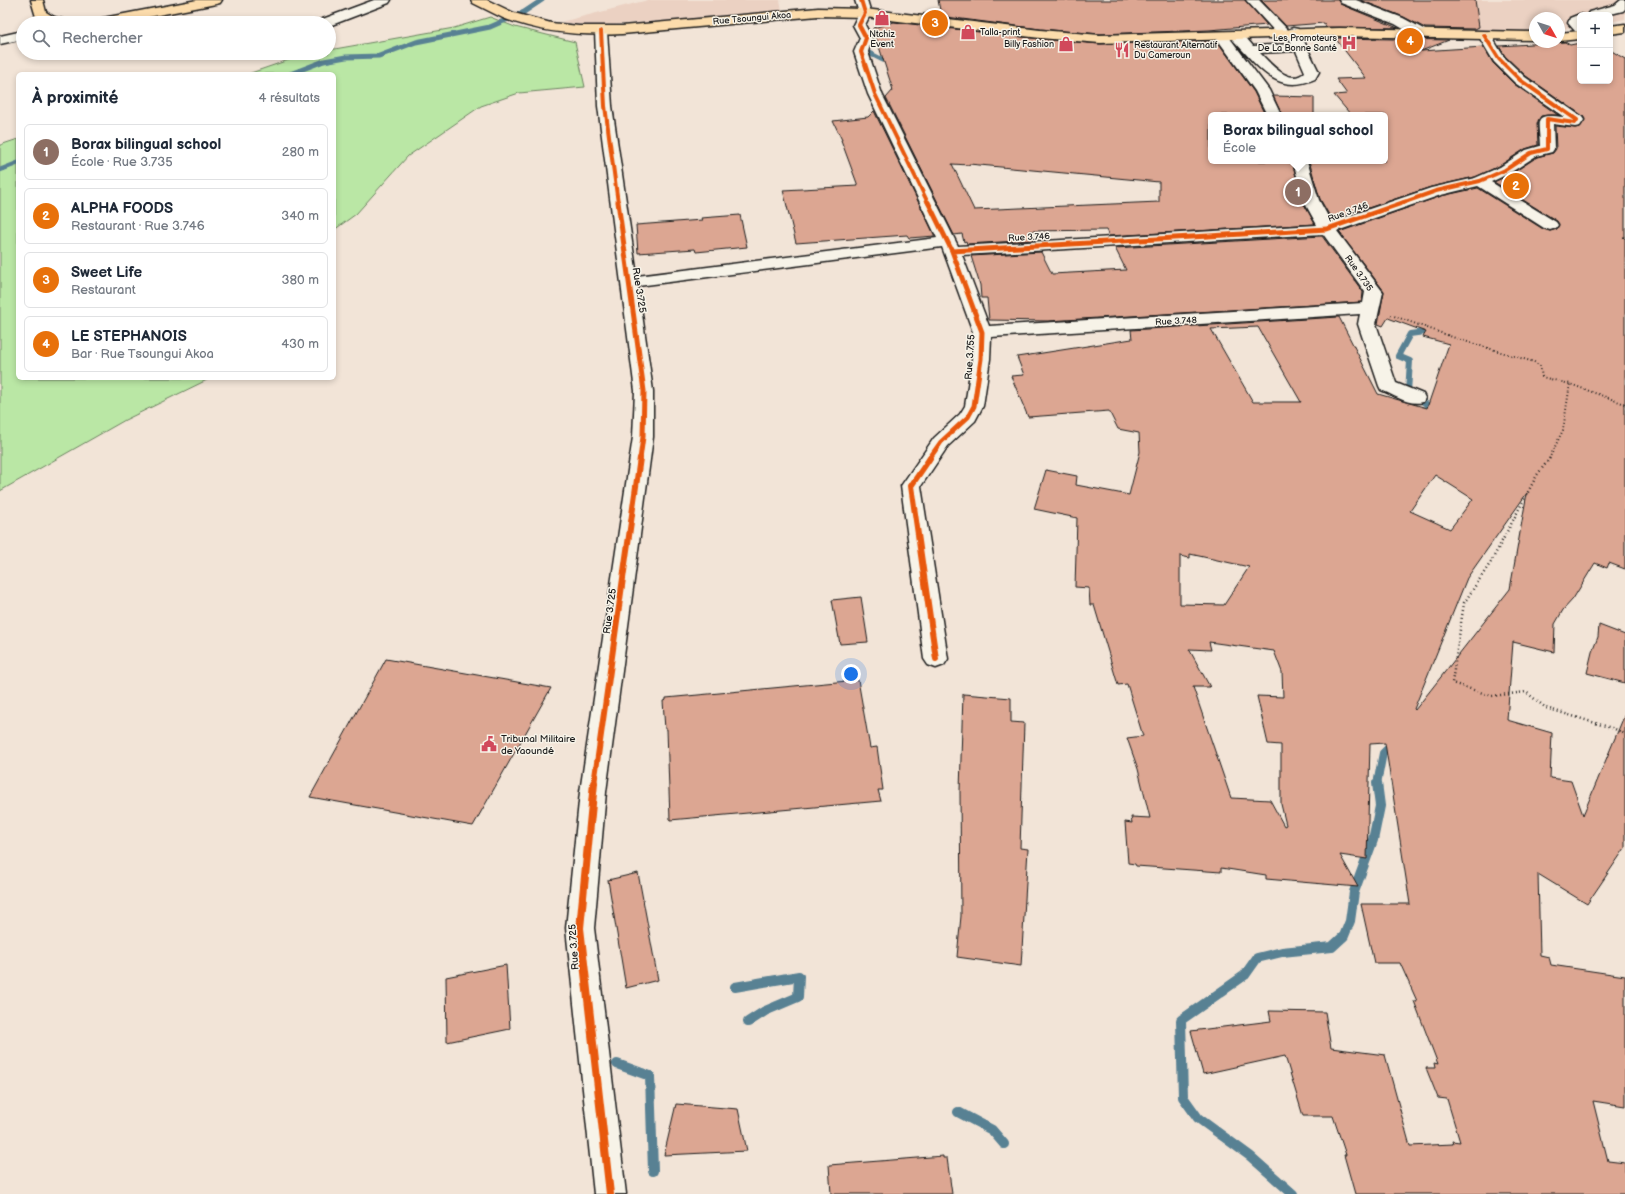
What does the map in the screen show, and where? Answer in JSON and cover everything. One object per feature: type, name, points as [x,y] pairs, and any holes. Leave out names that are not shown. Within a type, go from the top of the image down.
[{"type":"main road","points":[[37,0],[40,14],[43,16]]},
{"type":"main road","points":[[134,16],[216,0]]},
{"type":"main road","name":"Rue Tsoungui Akoa","points":[[482,1],[510,16],[568,30],[601,31],[818,12],[863,6],[1078,38],[1100,39],[1340,32],[1529,36]]},
{"type":"main road","points":[[1613,30],[1625,28]]},
{"type":"main road","points":[[1565,36],[1577,35]]},
{"type":"street","points":[[336,18],[385,0]]},
{"type":"street","points":[[1236,35],[1274,74],[1288,81],[1305,79],[1310,76],[1312,72],[1300,47],[1288,33],[1252,0]]},
{"type":"street","points":[[1345,0],[1399,21],[1422,34]]},
{"type":"street","points":[[1604,12],[1619,8],[1625,2]]},
{"type":"street","name":"Rue 3.755","points":[[863,6],[859,25],[866,38],[861,52],[875,94],[950,246],[982,332],[981,358],[974,406],[968,417],[941,442],[911,486],[936,659]]},
{"type":"street","name":"Rue 3.725","points":[[601,31],[605,106],[644,391],[643,437],[593,792],[580,928],[610,1194]]},
{"type":"street","name":"Rue 3.746","points":[[628,282],[950,246],[1327,229],[1436,191],[1480,181],[1505,170],[1531,153],[1547,149],[1547,119],[1577,122],[1577,120],[1520,80],[1499,59],[1484,35]]},
{"type":"street","points":[[1221,36],[1262,90],[1273,112]]},
{"type":"street","points":[[0,40],[16,37]]},
{"type":"street","points":[[1251,50],[1300,47]]},
{"type":"street","name":"Rue 3.735","points":[[1301,164],[1311,200],[1327,229],[1374,292],[1369,307],[1367,324],[1388,386],[1416,398]]},
{"type":"street","points":[[1480,181],[1550,225]]},
{"type":"street","name":"Rue 3.748","points":[[982,332],[1356,310],[1369,307]]},
{"type":"path","points":[[1369,307],[1458,339],[1534,362],[1540,366],[1542,377],[1570,384],[1625,404]]},
{"type":"path","points":[[1570,384],[1563,430],[1559,436],[1555,449],[1548,462],[1537,475],[1491,562],[1464,602],[1452,683],[1492,696],[1526,692],[1546,708],[1615,729],[1625,734]]},
{"type":"shaded area","points":[[648,0],[780,0],[782,10],[589,26],[561,22]]},
{"type":"shaded area","points":[[1325,0],[1625,0],[1625,19],[1613,21],[1613,12],[1577,12],[1577,26],[1565,29],[1565,12],[1529,12],[1529,32],[1461,31],[1458,28],[1419,19],[1407,24],[1379,12],[1390,8],[1387,6],[1359,16]]},
{"type":"green space","points":[[490,17],[515,27],[575,42],[585,87],[519,93],[481,106],[408,156],[356,214],[336,229],[336,72],[254,72],[289,60],[336,60],[336,49],[454,28]]},
{"type":"green space","points":[[16,140],[16,380],[207,380],[125,420],[0,491],[0,145]]},
{"type":"building","points":[[938,0],[1245,0],[1267,25],[1209,30],[1100,34],[1040,29],[923,14],[940,10]]},
{"type":"building","points":[[1261,0],[1338,0],[1340,4],[1398,28],[1326,27],[1324,23],[1286,26]]},
{"type":"building","points":[[1360,0],[1475,0],[1479,27],[1475,29],[1425,28],[1404,17]]},
{"type":"building","points":[[894,22],[1040,39],[1100,44],[1217,41],[1254,92],[1264,112],[1208,112],[1208,164],[1293,164],[1302,200],[1315,224],[1109,236],[1106,230],[1030,231],[1035,240],[967,244],[966,241],[964,242],[962,234],[954,235],[886,98],[893,90],[873,28]],"holes":[[[952,164],[969,164],[1159,182],[1159,202],[974,210]]]},
{"type":"building","points":[[1335,38],[1449,40],[1421,51],[1484,47],[1493,63],[1514,84],[1558,115],[1541,116],[1537,124],[1538,145],[1525,149],[1499,166],[1475,177],[1431,187],[1332,220],[1320,199],[1310,164],[1388,164],[1388,112],[1348,112],[1334,95],[1347,94],[1336,79],[1366,78]]},
{"type":"building","points":[[1565,42],[1570,45],[1577,44],[1577,84],[1613,84],[1613,52],[1625,59],[1625,237],[1623,237],[1625,239],[1625,569],[1609,563],[1607,568],[1595,563],[1573,599],[1563,610],[1555,624],[1554,652],[1513,642],[1507,720],[1552,733],[1550,778],[1571,781],[1583,815],[1625,714],[1625,848],[1587,904],[1538,874],[1540,955],[1549,957],[1551,965],[1625,976],[1625,1106],[1593,1101],[1608,1161],[1625,1163],[1625,1194],[1355,1194],[1344,1155],[1346,1155],[1333,1116],[1303,1116],[1285,1056],[1203,1074],[1191,1031],[1271,1021],[1269,1011],[1325,1012],[1331,1048],[1385,1055],[1410,1146],[1453,1144],[1452,1141],[1460,1142],[1447,1099],[1438,1098],[1426,1068],[1435,1068],[1434,1063],[1438,1064],[1414,1001],[1417,1001],[1400,963],[1374,963],[1361,904],[1410,904],[1385,743],[1370,744],[1367,859],[1340,855],[1358,887],[1266,879],[1266,875],[1221,868],[1221,872],[1136,866],[1135,864],[1128,863],[1125,822],[1132,823],[1131,817],[1150,818],[1138,769],[1127,738],[1143,736],[1127,684],[1118,685],[1094,605],[1090,605],[1089,588],[1075,587],[1077,518],[1034,509],[1046,470],[1077,476],[1076,485],[1129,495],[1140,452],[1139,433],[1118,429],[1109,411],[1028,417],[1011,376],[1024,375],[1017,357],[1132,339],[1131,330],[1339,317],[1378,394],[1427,408],[1449,344],[1423,337],[1426,332],[1388,318],[1383,326],[1378,324],[1384,291],[1339,232],[1441,196],[1478,188],[1543,229],[1550,231],[1557,229],[1559,224],[1557,221],[1494,182],[1511,174],[1537,157],[1553,153],[1556,149],[1555,126],[1580,127],[1585,119],[1583,116],[1526,76],[1505,56],[1499,46],[1529,44],[1529,48],[1565,48]],"holes":[[[1258,327],[1301,402],[1253,402],[1211,329]],[[1435,475],[1473,499],[1450,529],[1410,511]],[[1527,493],[1510,589],[1415,710],[1414,709],[1467,578]],[[1190,554],[1249,567],[1224,605],[1180,604],[1180,556],[1190,558]],[[1209,642],[1274,651],[1282,672],[1283,697],[1257,696],[1268,744],[1281,745],[1281,804],[1286,825],[1284,826],[1270,800],[1231,798],[1193,687],[1210,687],[1189,649],[1211,650]]]},
{"type":"building","points":[[1273,96],[1314,97],[1314,112],[1281,112]]},
{"type":"building","points":[[874,111],[935,236],[909,238],[907,235],[796,243],[783,190],[858,186],[842,140],[833,121],[868,117]]},
{"type":"building","points":[[740,215],[747,247],[696,252],[695,249],[638,253],[636,225],[702,220],[701,218]]},
{"type":"building","points":[[1322,236],[1363,292],[1362,302],[1048,321],[989,320],[987,298],[981,298],[980,285],[971,256],[1041,252],[1052,274],[1126,270],[1115,248]]},
{"type":"building","points":[[861,597],[868,642],[840,644],[832,600]]},
{"type":"building","points":[[1599,625],[1625,635],[1625,683],[1587,673],[1592,652],[1598,637]]},
{"type":"building","points":[[386,659],[551,688],[473,826],[310,797]]},
{"type":"building","points":[[858,680],[870,748],[877,747],[883,790],[878,790],[881,801],[670,820],[667,729],[665,729],[663,701],[666,700],[666,698]]},
{"type":"building","points":[[963,694],[1011,698],[1011,722],[1024,723],[1020,848],[1028,849],[1021,966],[957,957],[961,916],[960,791]]},
{"type":"building","points":[[638,873],[658,980],[626,988],[608,880]]},
{"type":"building","points":[[506,965],[510,1029],[447,1042],[446,977]]},
{"type":"building","points":[[676,1104],[738,1109],[747,1151],[664,1155]]},
{"type":"building","points":[[943,1156],[943,1158],[947,1158],[952,1194],[831,1194],[829,1165]]},
{"type":"waterway","points":[[336,59],[379,56],[416,42],[490,27],[524,12],[542,0]]},
{"type":"waterway","points":[[867,52],[883,60]]},
{"type":"waterway","points":[[295,72],[330,60]]},
{"type":"waterway","points":[[0,170],[16,164]]},
{"type":"waterway","points":[[1433,333],[1424,332],[1410,334],[1398,356],[1410,361],[1408,392],[1437,411]]},
{"type":"waterway","points":[[1377,784],[1383,753],[1391,745]]},
{"type":"waterway","points":[[1293,1194],[1250,1156],[1198,1118],[1183,1097],[1181,1020],[1245,975],[1257,958],[1282,952],[1332,947],[1344,936],[1350,921],[1354,892],[1373,840],[1380,806],[1377,784]]},
{"type":"waterway","points":[[735,987],[799,976],[798,997],[765,1011],[748,1022]]},
{"type":"waterway","points":[[617,1064],[650,1076],[653,1171]]},
{"type":"waterway","points":[[958,1112],[992,1130],[1004,1144]]},
{"type":"cycle path","points":[[861,0],[865,13],[859,25],[866,38],[861,52],[875,94],[952,251],[982,332],[981,359],[974,406],[968,417],[941,442],[911,486],[936,659]]},
{"type":"cycle path","points":[[601,31],[605,106],[644,391],[643,437],[593,792],[580,928],[610,1194]]},
{"type":"cycle path","points":[[952,251],[1327,229],[1436,191],[1480,181],[1505,170],[1531,153],[1547,149],[1547,119],[1575,123],[1577,120],[1520,80],[1499,59],[1484,35]]},
{"type":"place","name":"Ntchiz Event","points":[[882,18]]},
{"type":"place","name":"Sweet Life","points":[[935,23]]},
{"type":"place","name":"Talla-print","points":[[968,32]]},
{"type":"place","name":"LE STEPHANOIS","points":[[1410,41]]},
{"type":"place","name":"Les Promoteurs De La Bonne Santé","points":[[1349,43]]},
{"type":"place","name":"Billy Fashion","points":[[1066,44]]},
{"type":"place","name":"Restaurant Alternatif Du Cameroun","points":[[1122,50]]},
{"type":"place","name":"ALPHA FOODS","points":[[1516,186]]},
{"type":"place","name":"Borax bilingual school","points":[[1298,192]]},
{"type":"place","name":"Tribunal Militaire de Yaoundé","points":[[489,744]]}]
